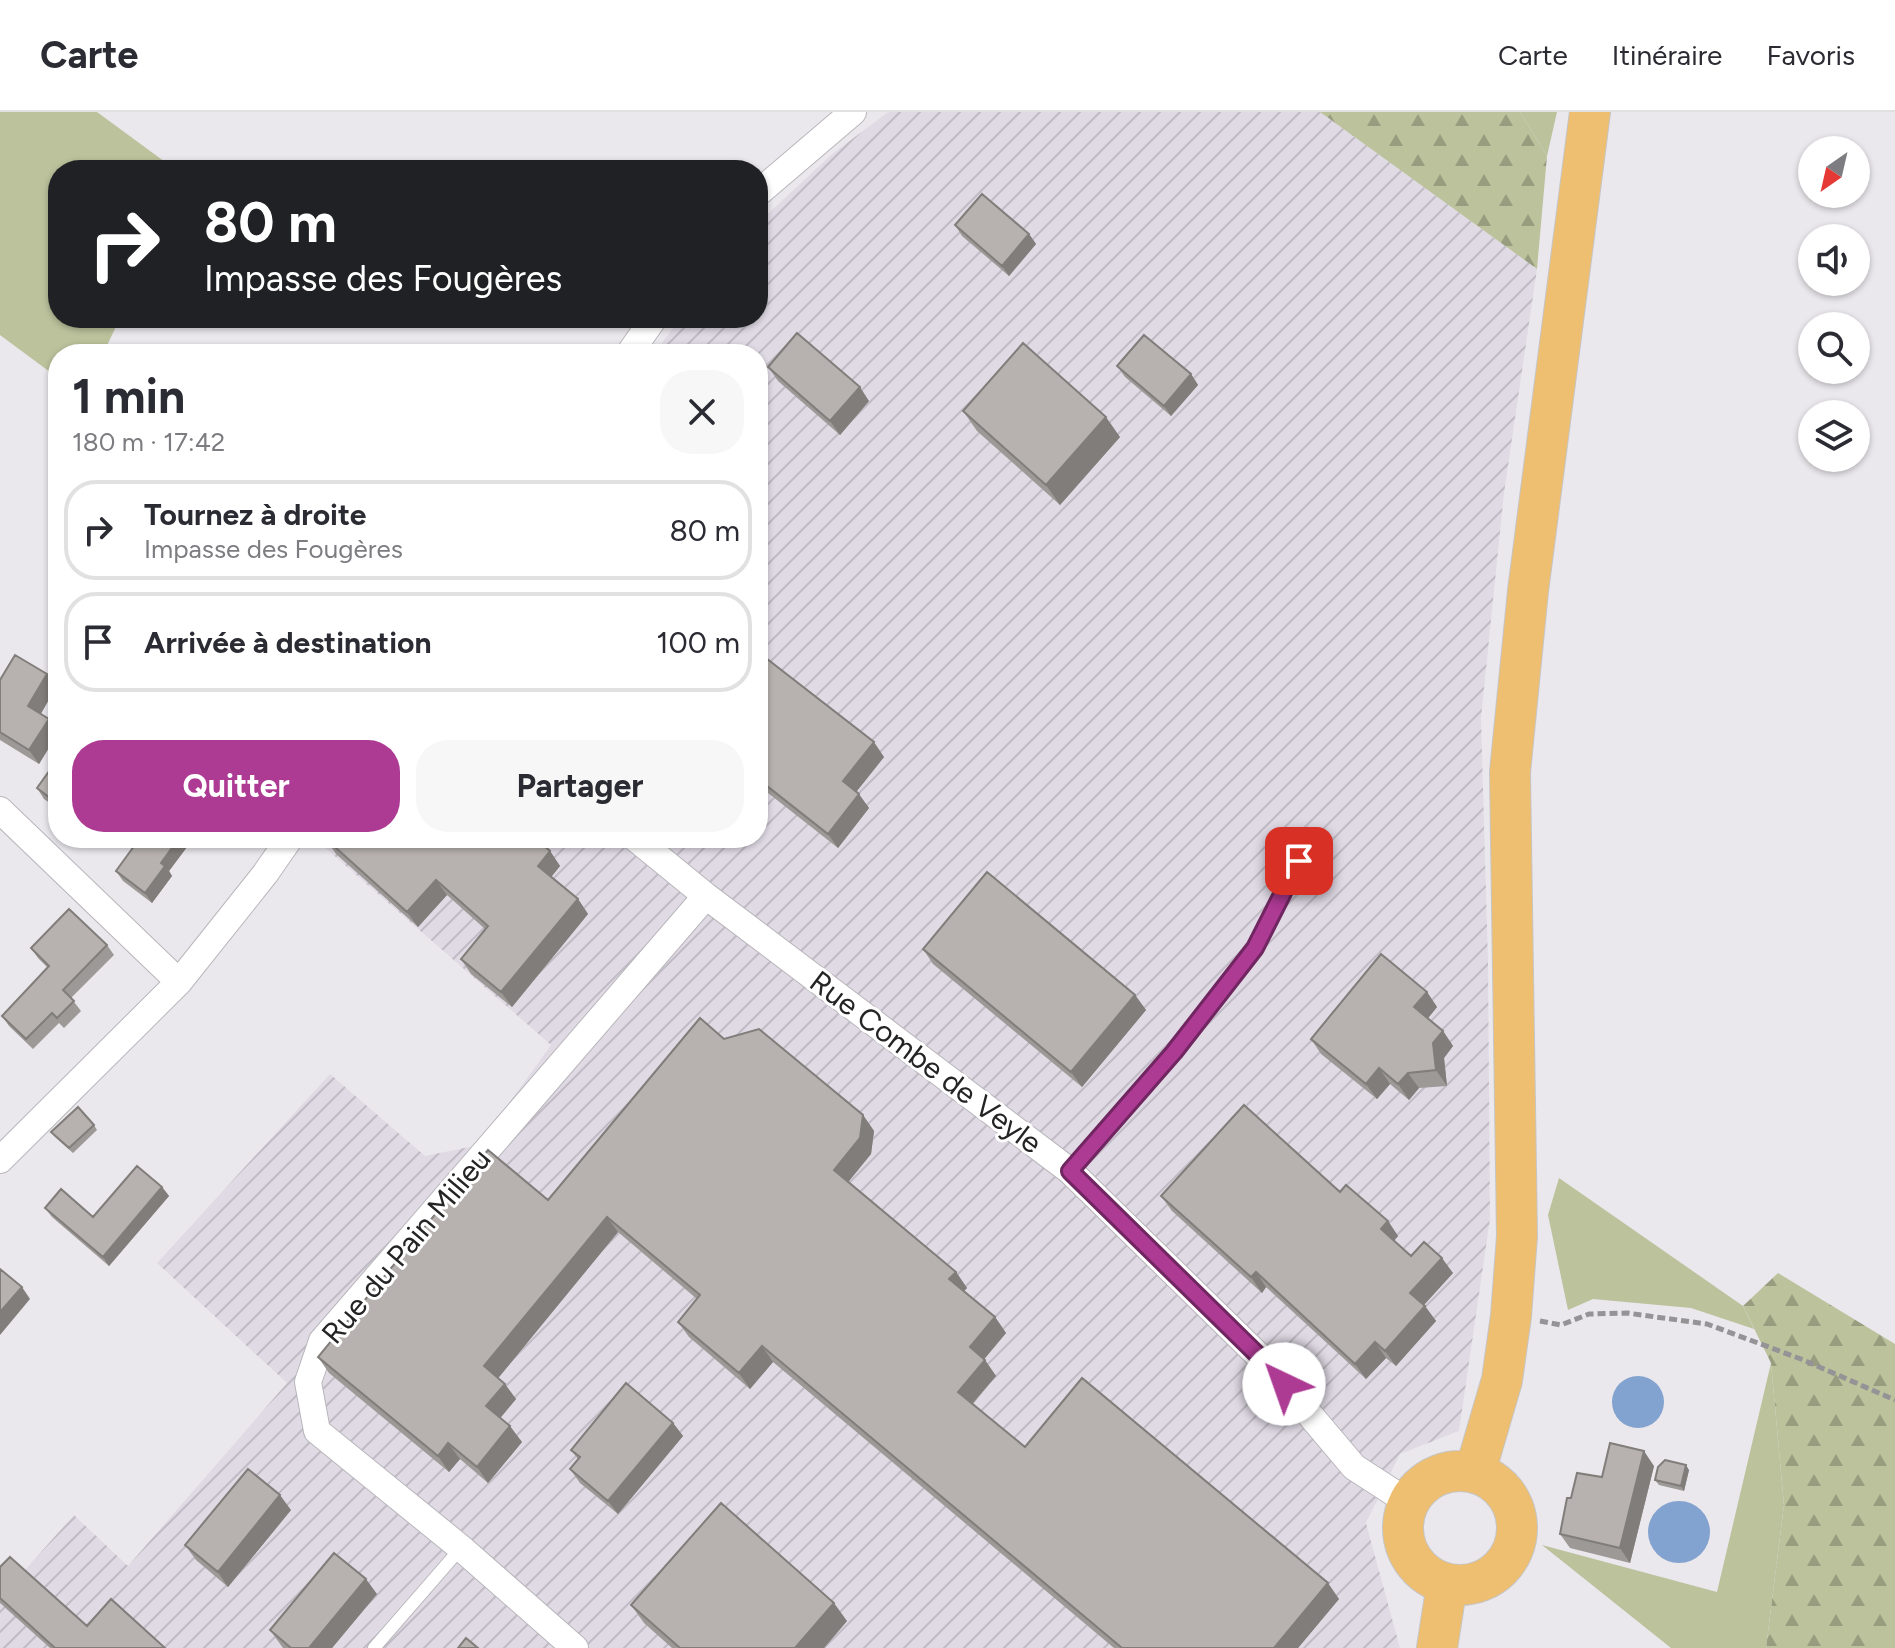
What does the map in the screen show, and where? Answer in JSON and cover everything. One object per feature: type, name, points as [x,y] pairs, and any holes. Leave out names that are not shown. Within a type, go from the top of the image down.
[{"type":"main road","points":[[1475,1472],[1502,1380],[1517,1236],[1510,772],[1528,591],[1590,112]]},
{"type":"main road","points":[[1455,1470],[1475,1472],[1492,1479],[1507,1493],[1515,1511],[1518,1531],[1514,1550],[1502,1567],[1486,1579],[1467,1585],[1447,1584],[1426,1574],[1412,1560],[1404,1541],[1402,1521],[1408,1502],[1419,1486],[1436,1475],[1455,1470]]},
{"type":"main road","points":[[1437,1648],[1447,1584]]},
{"type":"street","points":[[768,184],[853,112]]},
{"type":"street","points":[[0,810],[179,982]]},
{"type":"street","points":[[0,1160],[179,982],[283,848]]},
{"type":"street","name":"Rue Combe de Veyle","points":[[647,848],[706,896],[1070,1171],[1267,1364],[1354,1467],[1408,1502]]},
{"type":"street","name":"Rue du Pain Milieu","points":[[575,1648],[461,1548],[317,1431],[308,1382],[322,1341],[706,896]]},
{"type":"lane","points":[[1070,1171],[1174,1052],[1255,948],[1299,861]]},
{"type":"lane","points":[[374,1648],[461,1548]]},
{"type":"path","points":[[1511,1316],[1561,1325],[1589,1314],[1627,1313],[1707,1324],[1801,1359],[1895,1400]]},
{"type":"shaded area","points":[[888,112],[1320,112],[1537,269],[1504,493],[1481,718],[1488,962],[1490,1219],[1459,1431],[1400,1454],[1366,1523],[1400,1648],[0,1648],[0,1598],[74,1515],[128,1566],[287,1383],[157,1263],[330,1074],[425,1156],[479,1145],[551,1045],[325,848],[768,848],[768,344],[661,344],[673,328],[768,328],[768,214],[831,155]]},
{"type":"green space","points":[[0,112],[97,112],[162,160],[48,160],[48,328],[115,328],[108,344],[48,344],[48,371],[0,335]]},
{"type":"green space","points":[[1320,112],[1520,112],[1547,156],[1537,269]]},
{"type":"green space","points":[[1520,112],[1557,112],[1547,156]]},
{"type":"green space","points":[[1559,1178],[1743,1306],[1754,1329],[1691,1308],[1593,1299],[1568,1310],[1548,1215]]},
{"type":"green space","points":[[1778,1273],[1895,1344],[1895,1648],[1766,1648],[1784,1505],[1771,1363],[1743,1306]]},
{"type":"green space","points":[[1771,1363],[1784,1505],[1766,1648],[1671,1648],[1542,1545],[1717,1592]]},
{"type":"water","points":[[1638,1376],[1656,1384],[1664,1402],[1656,1420],[1638,1428],[1620,1420],[1612,1402],[1620,1384]]},
{"type":"water","points":[[1679,1501],[1691,1503],[1701,1510],[1708,1520],[1708,1544],[1701,1554],[1691,1561],[1679,1563],[1667,1561],[1657,1554],[1650,1544],[1648,1532],[1650,1520],[1657,1510],[1667,1503]]},
{"type":"building","points":[[982,194],[1029,234],[1002,266],[955,225]]},
{"type":"building","points":[[797,333],[860,387],[830,421],[768,367]]},
{"type":"building","points":[[1144,335],[1191,374],[1164,406],[1117,366]]},
{"type":"building","points":[[1023,343],[1106,417],[1046,485],[963,411]]},
{"type":"building","points":[[15,655],[47,674],[28,706],[48,721],[29,750],[0,732],[0,680]]},
{"type":"building","points":[[768,660],[874,742],[843,781],[859,794],[828,834],[768,787]]},
{"type":"building","points":[[48,773],[48,796],[37,788]]},
{"type":"building","points":[[133,848],[172,848],[161,863],[165,866],[145,893],[116,871]]},
{"type":"building","points":[[336,848],[547,848],[550,851],[538,866],[578,899],[501,992],[461,959],[488,926],[436,880],[407,912]]},
{"type":"building","points":[[987,872],[1135,995],[1071,1072],[923,949]]},
{"type":"building","points":[[69,909],[107,945],[63,990],[74,1001],[57,1018],[52,1013],[26,1039],[2,1016],[49,966],[31,948]]},
{"type":"building","points":[[1381,954],[1427,992],[1414,1007],[1443,1031],[1433,1043],[1436,1070],[1408,1073],[1398,1084],[1379,1068],[1366,1084],[1311,1039]]},
{"type":"building","points":[[700,1018],[724,1039],[759,1029],[863,1115],[860,1138],[834,1170],[956,1272],[949,1279],[995,1317],[970,1347],[985,1360],[958,1392],[1025,1447],[1082,1378],[1328,1583],[1274,1648],[1122,1648],[762,1346],[739,1373],[678,1322],[700,1295],[607,1217],[484,1366],[505,1384],[486,1406],[510,1426],[477,1467],[448,1443],[438,1456],[318,1357],[488,1150],[548,1200]]},
{"type":"building","points":[[1244,1105],[1340,1192],[1346,1185],[1388,1221],[1381,1229],[1411,1256],[1424,1242],[1442,1258],[1410,1293],[1425,1306],[1385,1351],[1375,1342],[1355,1364],[1256,1272],[1251,1277],[1161,1196]]},
{"type":"building","points":[[78,1107],[94,1125],[69,1148],[51,1132]]},
{"type":"building","points":[[137,1166],[162,1187],[103,1257],[45,1208],[61,1189],[93,1217]]},
{"type":"building","points":[[0,1269],[22,1287],[0,1312]]},
{"type":"building","points":[[626,1383],[673,1423],[608,1501],[570,1469],[580,1457],[571,1450]]},
{"type":"building","points":[[1610,1443],[1644,1451],[1620,1548],[1560,1534],[1567,1498],[1571,1498],[1577,1473],[1602,1477]]},
{"type":"building","points":[[1665,1460],[1686,1465],[1681,1486],[1655,1480],[1658,1467]]},
{"type":"building","points":[[248,1469],[280,1495],[218,1572],[185,1545]]},
{"type":"building","points":[[721,1503],[834,1603],[795,1648],[680,1648],[631,1605]]},
{"type":"building","points":[[334,1553],[366,1579],[309,1648],[291,1648],[270,1630]]},
{"type":"building","points":[[10,1557],[87,1626],[111,1599],[165,1648],[55,1648],[0,1598],[0,1567]]},
{"type":"building","points":[[466,1638],[478,1648],[458,1648]]},
{"type":"route","points":[[1284,1384],[1070,1171],[1174,1052],[1255,948],[1299,861]]}]
